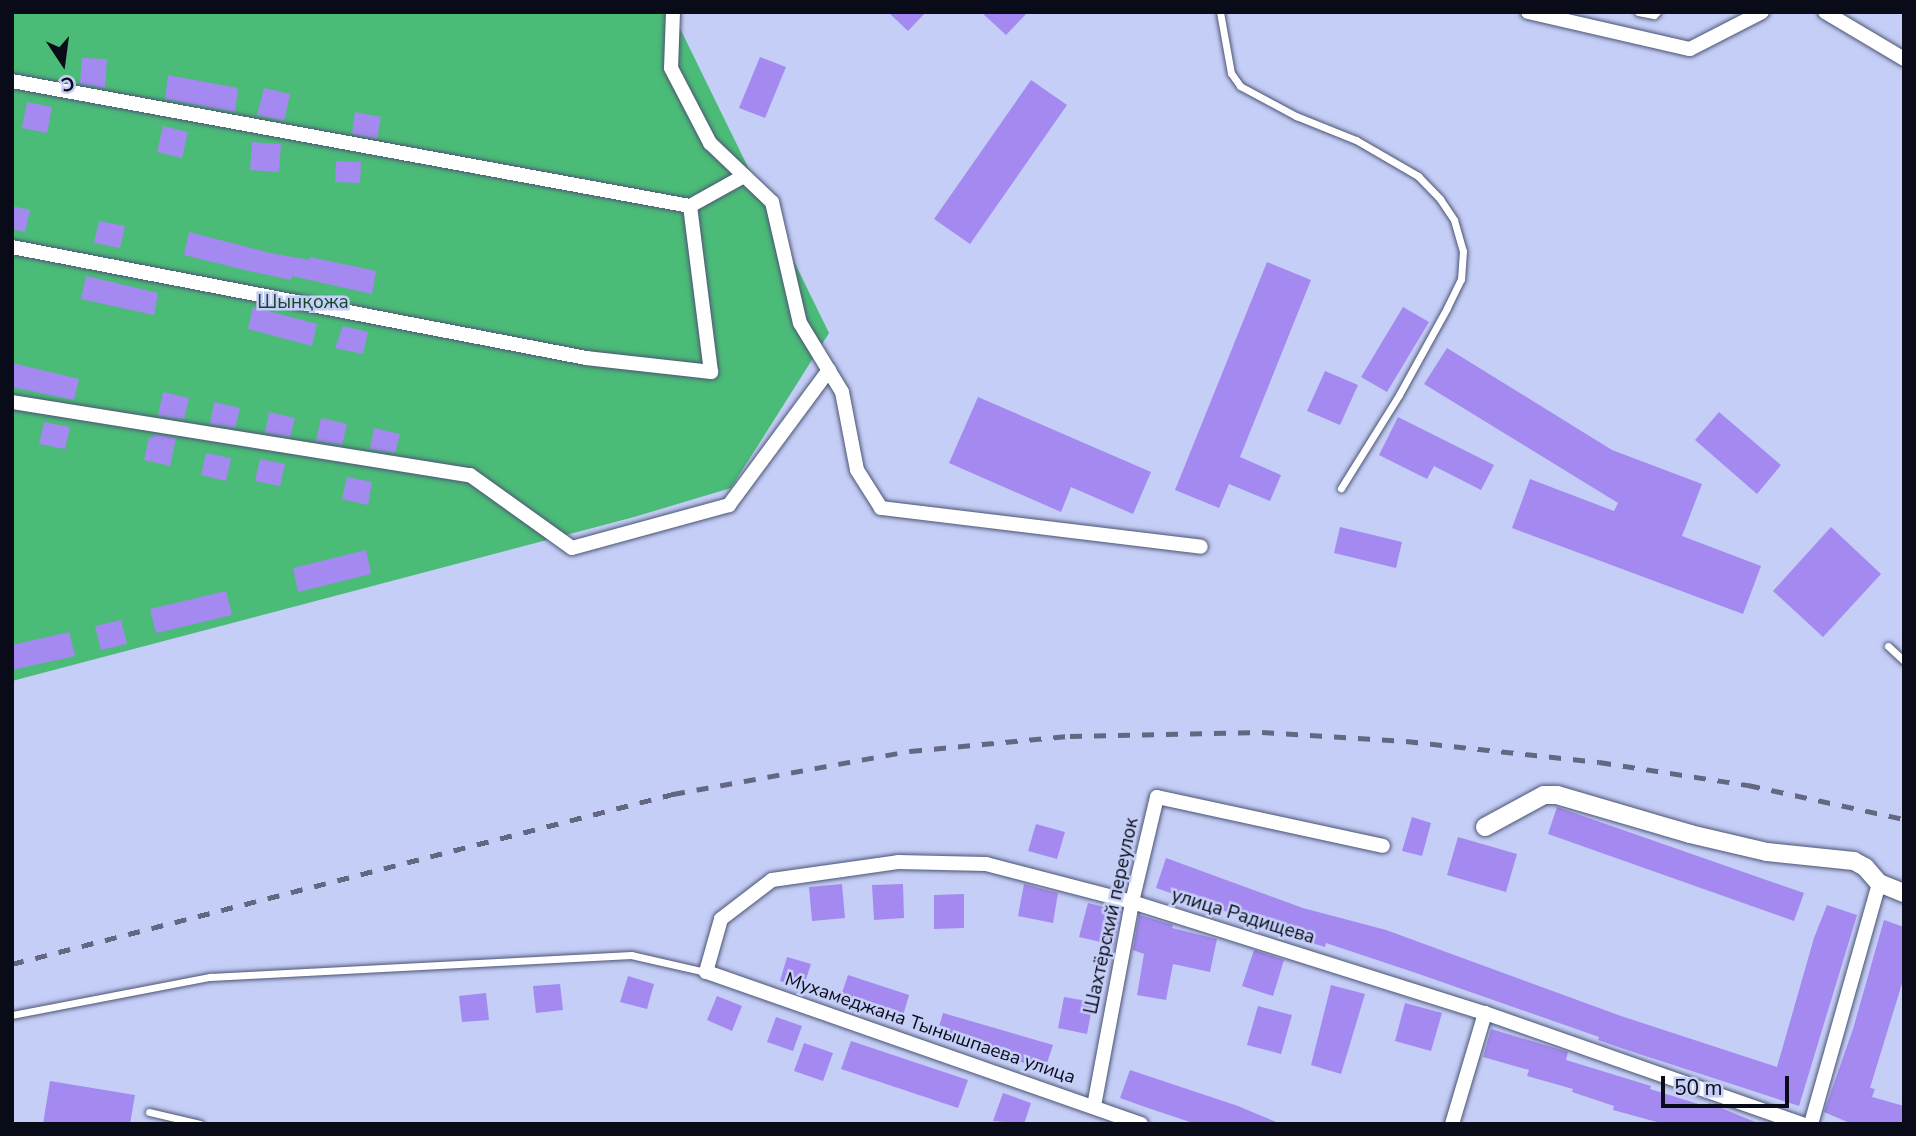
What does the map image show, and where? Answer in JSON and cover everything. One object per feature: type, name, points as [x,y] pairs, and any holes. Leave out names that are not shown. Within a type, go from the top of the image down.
[{"type":"street","points":[[673,12],[671,68],[710,143],[772,202],[800,323],[842,392],[857,470],[881,508],[1201,547]]},
{"type":"street","points":[[1528,12],[1690,49],[1762,12]]},
{"type":"street","points":[[1825,12],[1904,59]]},
{"type":"street","points":[[12,80],[690,206],[744,176]]},
{"type":"street","points":[[12,247],[586,358],[711,372],[690,206]]},
{"type":"street","points":[[12,402],[470,475],[572,548],[729,505],[829,370]]},
{"type":"street","points":[[1485,827],[1544,795],[1557,795],[1690,834],[1767,852],[1854,861],[1865,867],[1879,883],[1904,893]]},
{"type":"street","name":"Шахтёрский переулок","points":[[1094,1106],[1132,902],[1157,797],[1383,846]]},
{"type":"street","name":"улица Радищева","points":[[706,972],[721,919],[772,880],[898,862],[986,864],[1132,902],[1485,1013],[1802,1124]]},
{"type":"street","points":[[1811,1124],[1879,883]]},
{"type":"street","name":"Мухамеджана Тынышпаева улица","points":[[706,972],[1141,1124]]},
{"type":"street","points":[[1452,1124],[1485,1013]]},
{"type":"lane","points":[[1220,12],[1231,73],[1240,86],[1296,116],[1356,140],[1418,176],[1440,198],[1454,220],[1463,251],[1461,279],[1447,308],[1399,395],[1341,488]]},
{"type":"lane","points":[[1638,12],[1654,15],[1657,12]]},
{"type":"lane","points":[[1888,646],[1904,661]]},
{"type":"lane","points":[[12,1016],[210,977],[631,955],[706,972]]},
{"type":"lane","points":[[149,1112],[200,1124]]},
{"type":"green space","name":"Шынқожа","points":[[12,12],[672,12],[829,333],[731,488],[634,517],[12,681]]},
{"type":"building","points":[[888,12],[926,12],[908,31]]},
{"type":"building","points":[[981,12],[1028,12],[1006,35]]},
{"type":"building","points":[[760,57],[786,67],[765,118],[739,108]]},
{"type":"building","points":[[82,58],[107,59],[105,88],[80,84]]},
{"type":"building","points":[[168,75],[238,88],[235,112],[165,99]]},
{"type":"building","points":[[1031,80],[1067,105],[970,244],[934,219]]},
{"type":"building","points":[[264,88],[290,94],[284,121],[257,115]]},
{"type":"building","points":[[27,102],[52,107],[47,133],[22,128]]},
{"type":"building","points":[[355,112],[381,117],[377,139],[352,134]]},
{"type":"building","points":[[163,126],[188,132],[182,158],[157,152]]},
{"type":"building","points":[[252,142],[281,144],[279,172],[250,170]]},
{"type":"building","points":[[336,161],[361,162],[360,183],[335,182]]},
{"type":"building","points":[[12,206],[30,210],[25,232],[12,229]]},
{"type":"building","points":[[99,221],[125,226],[120,248],[94,243]]},
{"type":"building","points":[[189,232],[270,253],[310,260],[310,257],[376,271],[372,294],[292,276],[291,280],[184,255]]},
{"type":"building","points":[[1267,262],[1311,280],[1240,457],[1281,475],[1270,501],[1229,484],[1219,508],[1175,490]]},
{"type":"building","points":[[86,276],[158,293],[154,315],[81,299]]},
{"type":"building","points":[[253,307],[317,324],[312,346],[248,329]]},
{"type":"building","points":[[1403,307],[1429,322],[1387,392],[1361,377]]},
{"type":"building","points":[[343,326],[368,332],[363,354],[335,348]]},
{"type":"building","points":[[1447,348],[1612,450],[1702,484],[1682,536],[1761,566],[1743,614],[1512,528],[1530,479],[1614,511],[1618,503],[1424,384]]},
{"type":"building","points":[[12,363],[79,379],[74,400],[12,387]]},
{"type":"building","points":[[1325,371],[1358,385],[1340,425],[1307,411]]},
{"type":"building","points":[[163,392],[189,398],[184,419],[158,416]]},
{"type":"building","points":[[978,397],[1151,472],[1133,514],[1071,487],[1061,512],[949,463]]},
{"type":"building","points":[[214,402],[240,408],[235,428],[210,424]]},
{"type":"building","points":[[269,412],[295,418],[290,437],[265,433]]},
{"type":"building","points":[[1719,412],[1781,465],[1757,494],[1695,440]]},
{"type":"building","points":[[1398,417],[1494,465],[1481,490],[1434,466],[1427,479],[1379,455]]},
{"type":"building","points":[[321,418],[347,424],[342,445],[316,441]]},
{"type":"building","points":[[44,422],[70,427],[65,449],[39,444]]},
{"type":"building","points":[[374,428],[400,434],[395,453],[370,449]]},
{"type":"building","points":[[154,434],[176,438],[170,466],[144,460],[149,437],[154,438]]},
{"type":"building","points":[[206,453],[231,458],[226,481],[201,475]]},
{"type":"building","points":[[260,459],[285,464],[280,486],[255,481]]},
{"type":"building","points":[[347,477],[372,482],[368,505],[342,499]]},
{"type":"building","points":[[1340,527],[1402,542],[1396,568],[1334,553]]},
{"type":"building","points":[[1831,527],[1881,574],[1823,637],[1773,591]]},
{"type":"building","points":[[366,550],[371,574],[298,592],[293,568]]},
{"type":"building","points":[[226,591],[232,615],[156,633],[150,609]]},
{"type":"building","points":[[121,620],[127,644],[101,650],[95,626]]},
{"type":"building","points":[[69,632],[75,656],[12,670],[12,645]]},
{"type":"building","points":[[1557,807],[1804,893],[1794,921],[1548,834]]},
{"type":"building","points":[[1412,817],[1431,823],[1422,856],[1402,851]]},
{"type":"building","points":[[1036,824],[1065,832],[1057,859],[1028,851]]},
{"type":"building","points":[[1458,837],[1517,854],[1506,892],[1447,875]]},
{"type":"building","points":[[1166,858],[1303,908],[1386,930],[1621,1016],[1777,1067],[1814,938],[1827,905],[1857,915],[1799,1106],[1598,1040],[1599,1037],[1419,974],[1326,943],[1325,947],[1292,937],[1274,931],[1275,928],[1156,888]]},
{"type":"building","points":[[842,884],[845,918],[812,921],[809,887]]},
{"type":"building","points":[[903,884],[904,918],[874,920],[872,885]]},
{"type":"building","points":[[1024,884],[1058,893],[1053,923],[1018,916]]},
{"type":"building","points":[[964,894],[964,928],[934,929],[934,895]]},
{"type":"building","points":[[1088,903],[1121,911],[1114,945],[1079,937]]},
{"type":"building","points":[[1139,915],[1173,925],[1172,928],[1217,939],[1210,972],[1173,964],[1166,1000],[1137,995],[1144,954],[1133,950]]},
{"type":"building","points":[[1884,920],[1904,927],[1904,977],[1870,1088],[1875,1089],[1872,1097],[1904,1106],[1904,1124],[1852,1124],[1824,1112],[1853,1029]]},
{"type":"building","points":[[1254,950],[1284,960],[1273,996],[1242,986]]},
{"type":"building","points":[[787,957],[811,964],[803,988],[780,981]]},
{"type":"building","points":[[848,975],[909,995],[902,1019],[840,999]]},
{"type":"building","points":[[628,976],[654,984],[647,1009],[620,1002]]},
{"type":"building","points":[[560,984],[563,1010],[536,1013],[533,986]]},
{"type":"building","points":[[1331,985],[1365,994],[1341,1074],[1311,1065]]},
{"type":"building","points":[[486,993],[489,1020],[462,1022],[459,996]]},
{"type":"building","points":[[717,996],[742,1006],[732,1031],[707,1020]]},
{"type":"building","points":[[1064,997],[1093,1002],[1087,1034],[1058,1028]]},
{"type":"building","points":[[1405,1003],[1442,1013],[1431,1051],[1395,1041]]},
{"type":"building","points":[[1258,1006],[1292,1015],[1281,1054],[1247,1045]]},
{"type":"building","points":[[943,1013],[1053,1045],[1045,1069],[936,1037]]},
{"type":"building","points":[[776,1017],[802,1026],[793,1051],[767,1042]]},
{"type":"building","points":[[1491,1029],[1568,1052],[1566,1060],[1708,1107],[1709,1103],[1760,1124],[1664,1124],[1613,1110],[1614,1106],[1572,1092],[1573,1089],[1527,1076],[1529,1070],[1483,1057]]},
{"type":"building","points":[[851,1041],[968,1080],[958,1108],[841,1069]]},
{"type":"building","points":[[804,1043],[833,1053],[823,1081],[794,1071]]},
{"type":"building","points":[[1130,1070],[1238,1106],[1281,1124],[1196,1124],[1120,1098]]},
{"type":"building","points":[[50,1081],[135,1095],[130,1124],[43,1124]]},
{"type":"building","points":[[1003,1093],[1031,1103],[1024,1124],[993,1121]]},
{"type":"railway","points":[[12,964],[673,794],[910,751],[1070,736],[1262,732],[1406,741],[1599,762],[1748,785],[1904,819]]}]
